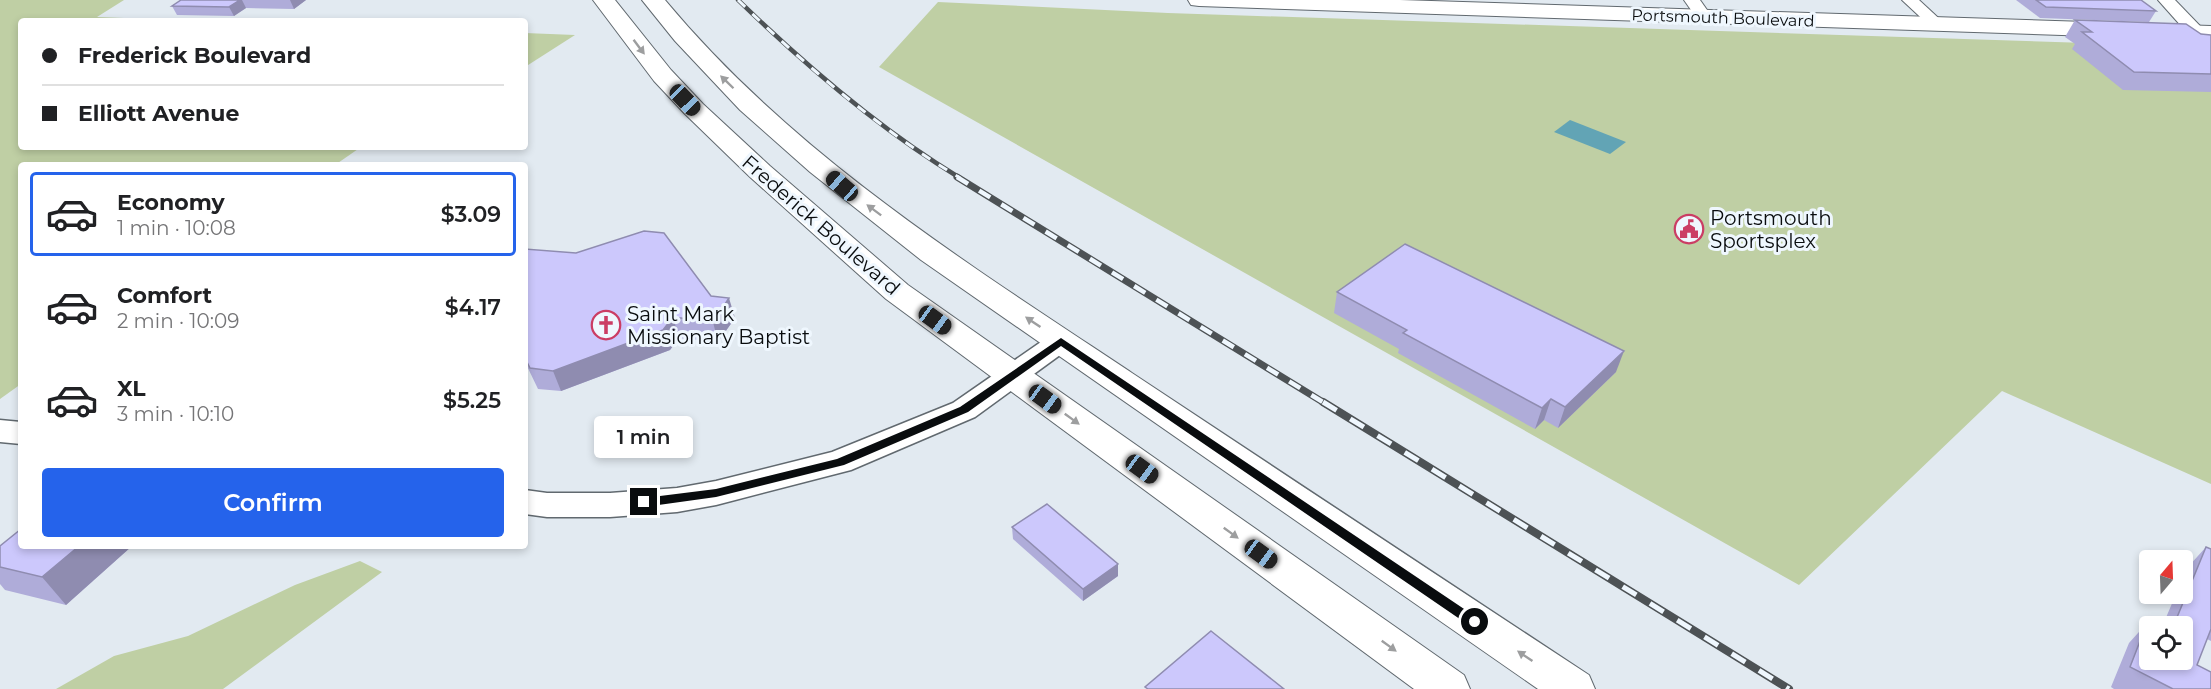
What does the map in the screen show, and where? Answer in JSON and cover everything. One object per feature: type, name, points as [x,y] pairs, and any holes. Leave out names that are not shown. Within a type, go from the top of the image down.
[{"type":"main road","name":"Frederick Boulevard","points":[[604,0],[670,85],[731,147],[783,195],[848,246],[897,292],[1448,689]]},
{"type":"main road","points":[[653,0],[717,73],[772,126],[842,186],[932,254],[1573,689]]},
{"type":"main road","name":"Portsmouth Boulevard","points":[[1199,0],[1698,9],[1938,25],[2204,33]]},
{"type":"street","points":[[1910,0],[1938,25]]},
{"type":"street","points":[[2166,0],[2204,33]]},
{"type":"street","points":[[528,502],[547,505],[610,505],[677,500],[716,493],[840,462],[964,410],[1061,341]]},
{"type":"street","points":[[0,430],[18,433]]},
{"type":"green space","points":[[0,0],[124,0],[97,17],[124,18],[18,18],[18,150],[357,150],[339,162],[18,162],[18,386],[0,399]]},
{"type":"green space","name":"Portsmouth Sportsplex","points":[[938,2],[1168,13],[2211,47],[2211,484],[2002,391],[1799,585],[879,67]]},
{"type":"green space","points":[[528,33],[575,35],[528,65]]},
{"type":"green space","points":[[360,561],[382,572],[223,689],[56,689],[114,656],[188,636],[295,585]]},
{"type":"water","points":[[1570,120],[1626,142],[1610,154],[1554,132]]},
{"type":"building","points":[[181,0],[240,0],[229,7],[172,6]]},
{"type":"building","points":[[2036,0],[2141,0],[2156,11],[2046,7]]},
{"type":"building","points":[[2075,20],[2186,24],[2201,34],[2211,35],[2211,74],[2134,72],[2082,32],[2092,32]]},
{"type":"building","name":"Saint Mark Missionary Baptist","points":[[644,231],[664,233],[711,296],[729,298],[713,322],[673,317],[663,330],[553,371],[530,368],[528,364],[528,249],[576,253]]},
{"type":"building","points":[[1405,244],[1624,351],[1565,407],[1551,399],[1542,408],[1403,333],[1407,330],[1337,292]]},
{"type":"building","points":[[1047,504],[1118,564],[1083,589],[1012,527]]},
{"type":"building","points":[[18,531],[18,549],[75,549],[42,577],[0,567],[0,546]]},
{"type":"building","points":[[2206,547],[2211,549],[2211,629],[2197,665],[2211,672],[2211,689],[2173,689],[2130,667],[2139,644],[2139,670],[2193,670],[2193,616],[2178,616],[2182,604],[2193,604],[2193,579]]},
{"type":"building","points":[[1211,631],[1284,689],[1148,689],[1145,687]]},
{"type":"railway","points":[[738,0],[790,49],[872,118],[960,178]]},
{"type":"railway","points":[[957,177],[1326,404]]},
{"type":"railway","points":[[1323,402],[1789,689]]},
{"type":"place","name":"Portsmouth Sportsplex","points":[[1689,229]]},
{"type":"place","name":"Saint Mark Missionary Baptist","points":[[606,325]]},
{"type":"route","points":[[644,502],[677,500],[716,493],[840,462],[964,410],[1061,341],[1475,622]]}]
